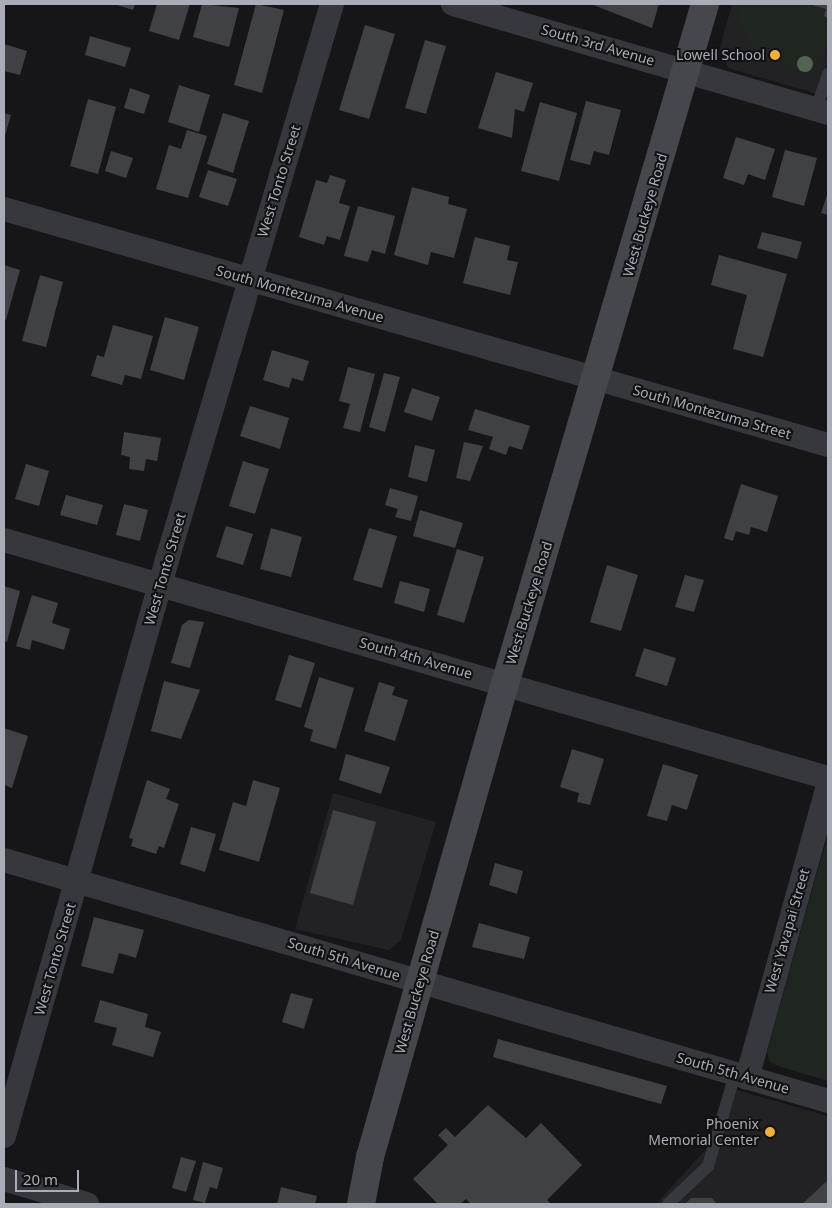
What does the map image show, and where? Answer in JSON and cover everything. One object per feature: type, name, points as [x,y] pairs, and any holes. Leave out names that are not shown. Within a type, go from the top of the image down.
[{"type":"main road","name":"West Buckeye Road","points":[[361,1204],[420,982],[504,684],[596,379],[705,4]]},
{"type":"street","name":"West Tonto Street","points":[[4,1136],[78,880],[160,584],[332,4]]},
{"type":"street","name":"South 3rd Avenue","points":[[453,4],[822,111]]},
{"type":"street","name":"South Montezuma Avenue","points":[[4,209],[596,379]]},
{"type":"street","name":"South Montezuma Street","points":[[596,379],[828,445]]},
{"type":"street","name":"South 4th Avenue","points":[[4,540],[828,778]]},
{"type":"street","name":"West Yavapai Street","points":[[741,1076],[828,785]]},
{"type":"street","name":"South 5th Avenue","points":[[4,860],[78,880],[828,1101]]},
{"type":"street","points":[[4,1179],[87,1204]]},
{"type":"lane","points":[[822,111],[828,74]]},
{"type":"lane","points":[[668,1204],[708,1166],[741,1076]]},
{"type":"shaded area","name":"Lowell School","points":[[732,4],[828,4],[828,97],[728,68],[720,48]]},
{"type":"shaded area","points":[[741,4],[807,4],[826,9],[828,46],[809,73],[759,58],[737,19]]},
{"type":"shaded area","points":[[333,793],[436,822],[401,940],[389,950],[295,929]]},
{"type":"shaded area","points":[[828,834],[828,1081],[778,1066],[770,1062],[767,1052]]},
{"type":"shaded area","name":"Phoenix Memorial Center","points":[[726,1087],[828,1116],[828,1204],[656,1204],[708,1147]]},
{"type":"building","points":[[114,4],[135,4],[133,10]]},
{"type":"building","points":[[157,4],[190,4],[179,40],[149,31]]},
{"type":"building","points":[[202,4],[239,8],[229,47],[193,37]]},
{"type":"building","points":[[256,4],[284,10],[262,93],[234,85]]},
{"type":"building","points":[[591,4],[659,4],[652,28]]},
{"type":"building","points":[[809,4],[828,4],[828,18],[824,16],[826,9]]},
{"type":"building","points":[[365,25],[395,34],[369,119],[339,110]]},
{"type":"building","points":[[90,36],[131,48],[125,67],[85,55]]},
{"type":"building","points":[[425,40],[446,46],[426,114],[405,108]]},
{"type":"building","points":[[4,44],[27,51],[20,75],[4,71]]},
{"type":"building","points":[[496,72],[533,83],[524,112],[515,109],[512,138],[478,128]]},
{"type":"building","points":[[179,85],[210,95],[199,132],[168,122]]},
{"type":"building","points":[[130,88],[150,95],[144,114],[124,108]]},
{"type":"building","points":[[88,99],[116,107],[98,174],[70,166]]},
{"type":"building","points":[[586,101],[621,110],[609,155],[594,151],[590,165],[570,160]]},
{"type":"building","points":[[540,102],[577,113],[559,181],[521,171]]},
{"type":"building","points":[[4,113],[11,115],[4,139]]},
{"type":"building","points":[[223,113],[249,121],[233,173],[207,164]]},
{"type":"building","points":[[187,130],[207,136],[188,198],[156,189],[169,145],[181,149]]},
{"type":"building","points":[[736,137],[775,149],[765,180],[748,174],[744,185],[723,178]]},
{"type":"building","points":[[785,150],[817,158],[804,206],[772,197]]},
{"type":"building","points":[[111,151],[133,158],[126,178],[105,171]]},
{"type":"building","points":[[208,170],[237,179],[228,206],[199,197]]},
{"type":"building","points":[[330,175],[346,180],[339,203],[350,206],[340,240],[327,236],[324,245],[299,237],[316,180],[327,183]]},
{"type":"building","points":[[412,187],[449,197],[448,204],[467,209],[454,258],[431,252],[428,265],[394,255]]},
{"type":"building","points":[[828,192],[828,215],[821,213]]},
{"type":"building","points":[[358,206],[395,216],[385,254],[372,250],[368,262],[344,256]]},
{"type":"building","points":[[762,232],[802,242],[797,259],[757,248]]},
{"type":"building","points":[[475,237],[510,246],[507,260],[518,262],[510,295],[463,283]]},
{"type":"building","points":[[719,255],[787,274],[763,357],[733,349],[747,295],[711,285]]},
{"type":"building","points":[[4,265],[20,270],[6,320],[4,319]]},
{"type":"building","points":[[40,275],[63,282],[46,347],[22,341]]},
{"type":"building","points":[[165,317],[199,327],[184,380],[150,370]]},
{"type":"building","points":[[113,325],[153,336],[141,379],[125,375],[122,385],[91,376],[97,355],[104,357]]},
{"type":"building","points":[[272,350],[309,361],[303,381],[292,378],[289,388],[263,380]]},
{"type":"building","points":[[348,367],[375,374],[360,432],[343,428],[350,404],[339,401]]},
{"type":"building","points":[[384,373],[400,377],[385,432],[369,427]]},
{"type":"building","points":[[412,388],[440,397],[432,421],[404,412]]},
{"type":"building","points":[[250,406],[289,418],[280,449],[240,436]]},
{"type":"building","points":[[475,409],[530,426],[522,450],[509,446],[506,455],[489,449],[493,437],[468,430]]},
{"type":"building","points":[[124,432],[161,438],[157,461],[146,459],[144,471],[129,469],[130,457],[121,455]]},
{"type":"building","points":[[464,442],[483,446],[470,481],[456,478]]},
{"type":"building","points":[[415,445],[435,450],[427,482],[408,477]]},
{"type":"building","points":[[243,461],[269,469],[255,514],[229,506]]},
{"type":"building","points":[[26,464],[49,471],[39,506],[15,499]]},
{"type":"building","points":[[741,484],[778,496],[767,532],[751,527],[749,535],[736,531],[733,541],[724,538]]},
{"type":"building","points":[[390,488],[418,496],[411,521],[395,517],[398,509],[385,505]]},
{"type":"building","points":[[66,495],[103,505],[97,525],[60,515]]},
{"type":"building","points":[[124,504],[148,510],[140,541],[116,535]]},
{"type":"building","points":[[420,510],[463,523],[455,548],[413,536]]},
{"type":"building","points":[[226,526],[253,534],[243,565],[216,557]]},
{"type":"building","points":[[271,528],[302,537],[291,577],[260,569]]},
{"type":"building","points":[[369,528],[397,536],[382,588],[353,580]]},
{"type":"building","points":[[457,549],[484,557],[464,623],[437,615]]},
{"type":"building","points":[[607,565],[638,575],[621,631],[590,622]]},
{"type":"building","points":[[685,575],[704,580],[694,612],[675,607]]},
{"type":"building","points":[[400,581],[430,589],[424,612],[394,603]]},
{"type":"building","points":[[4,586],[20,591],[7,642],[4,641]]},
{"type":"building","points":[[32,595],[58,603],[52,623],[70,629],[64,650],[32,640],[30,650],[16,646]]},
{"type":"building","points":[[189,620],[204,622],[190,668],[171,663],[182,625]]},
{"type":"building","points":[[644,648],[676,658],[667,686],[635,676]]},
{"type":"building","points":[[289,655],[315,663],[301,708],[275,700]]},
{"type":"building","points":[[319,677],[354,688],[336,749],[310,741],[313,730],[304,727]]},
{"type":"building","points":[[164,681],[200,690],[181,739],[151,731]]},
{"type":"building","points":[[379,682],[395,687],[392,695],[408,700],[395,741],[364,731]]},
{"type":"building","points":[[4,728],[28,736],[12,788],[4,785]]},
{"type":"building","points":[[572,749],[604,759],[590,805],[577,802],[579,793],[560,787]]},
{"type":"building","points":[[346,754],[390,767],[381,794],[339,780]]},
{"type":"building","points":[[663,764],[698,775],[687,810],[672,805],[667,821],[647,816]]},
{"type":"building","points":[[147,780],[170,789],[166,799],[179,804],[164,848],[159,846],[156,854],[131,846],[133,839],[129,838]]},
{"type":"building","points":[[253,780],[280,788],[259,862],[219,850],[233,802],[246,806]]},
{"type":"building","points":[[333,810],[376,822],[353,905],[310,893]]},
{"type":"building","points":[[191,827],[216,834],[205,872],[180,864]]},
{"type":"building","points":[[495,863],[523,871],[517,894],[489,885]]},
{"type":"building","points":[[94,917],[144,930],[136,958],[119,953],[113,974],[81,966]]},
{"type":"building","points":[[479,923],[530,937],[524,959],[472,947]]},
{"type":"building","points":[[291,993],[313,999],[304,1029],[282,1022]]},
{"type":"building","points":[[100,1000],[148,1014],[145,1027],[161,1032],[153,1057],[112,1045],[117,1028],[94,1022]]},
{"type":"building","points":[[498,1039],[667,1086],[661,1104],[493,1057]]},
{"type":"building","points":[[488,1105],[526,1138],[541,1123],[582,1165],[547,1200],[551,1204],[471,1204],[466,1199],[460,1204],[438,1204],[413,1179],[448,1145],[438,1135],[446,1128],[455,1137]]},
{"type":"building","points":[[181,1157],[196,1161],[186,1192],[172,1188]]},
{"type":"building","points":[[203,1162],[223,1168],[217,1189],[210,1187],[205,1203],[193,1200]]},
{"type":"building","points":[[828,1180],[828,1204],[802,1204]]},
{"type":"building","points":[[281,1187],[317,1196],[315,1204],[277,1204]]},
{"type":"building","points":[[691,1198],[712,1198],[717,1204],[685,1204]]},
{"type":"place","name":"Lowell School","points":[[775,55]]},
{"type":"place","name":"Phoenix Memorial Center","points":[[770,1132]]}]
